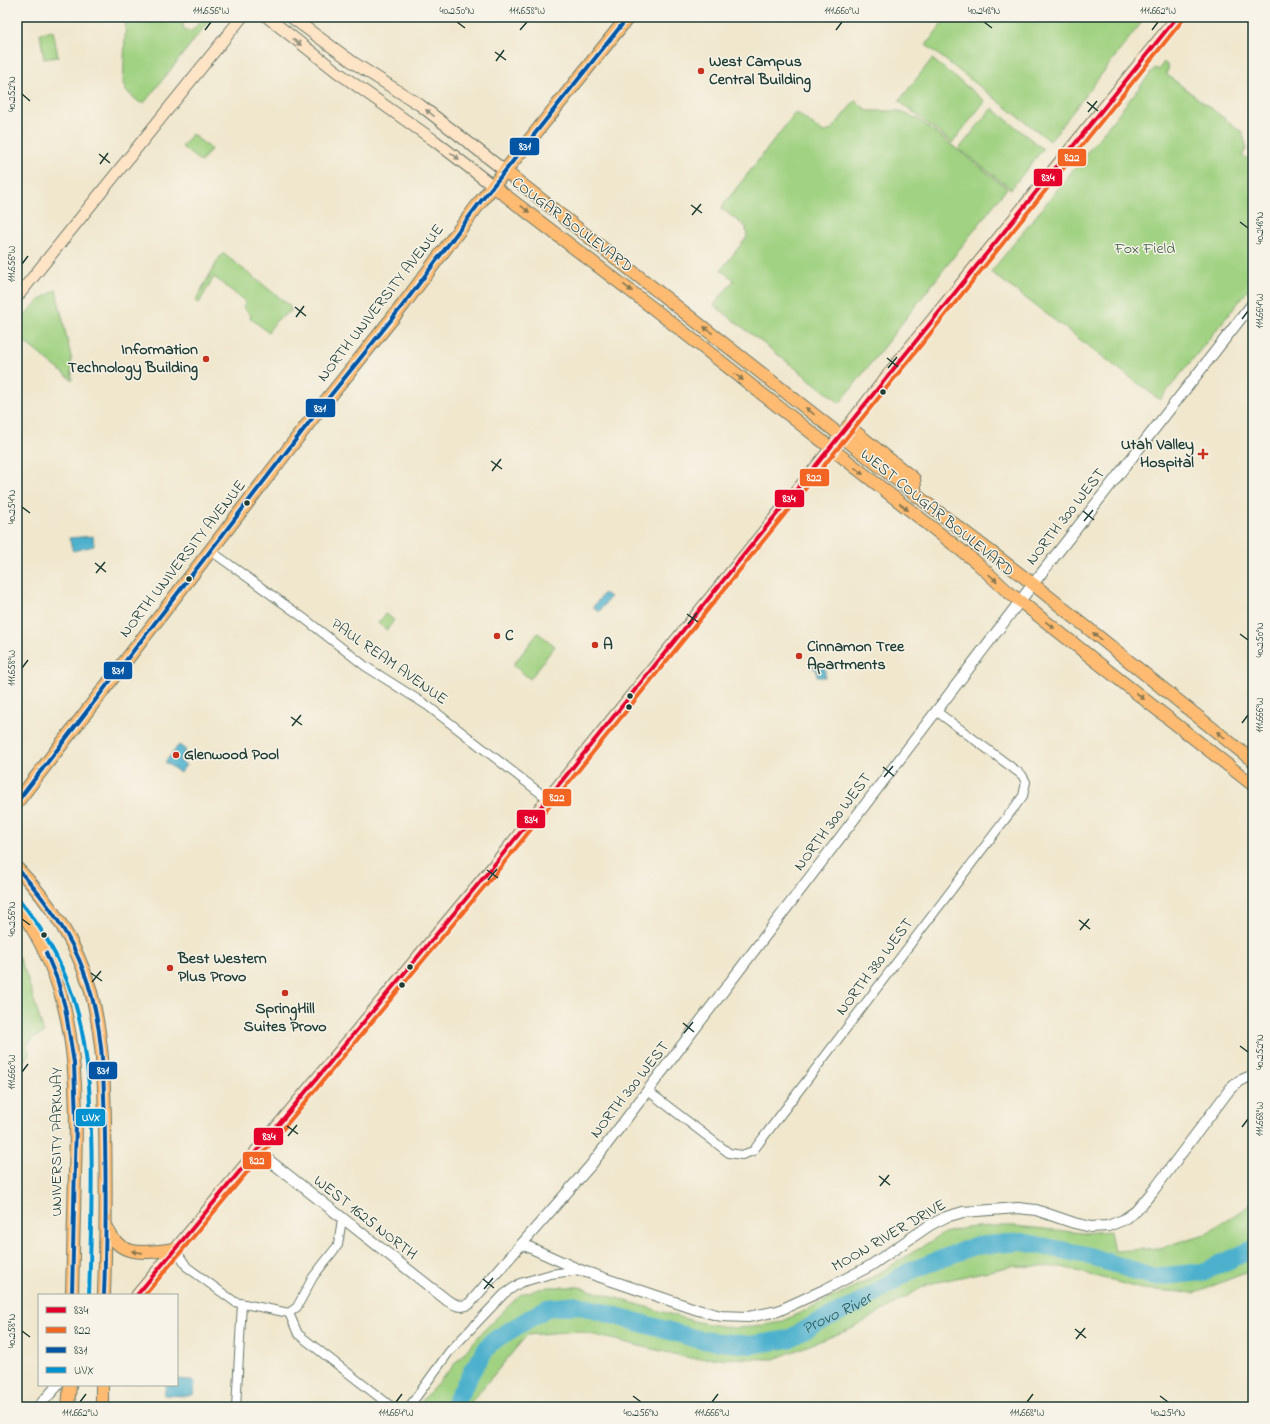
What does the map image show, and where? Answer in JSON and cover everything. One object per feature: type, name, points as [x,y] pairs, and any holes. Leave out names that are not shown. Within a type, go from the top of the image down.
[{"type":"highway","name":"NORTH UNIVERSITY AVENUE","points":[[17,802],[211,552],[284,455],[403,305],[505,171],[628,17]]},
{"type":"main road","points":[[17,297],[242,17]]},
{"type":"main road","name":"COUGAR BOULEVARD","points":[[267,17],[336,71],[494,186],[654,309]]},
{"type":"main road","name":"COUGAR BOULEVARD","points":[[291,17],[363,69],[420,105],[585,233],[627,268]]},
{"type":"main road","points":[[138,1294],[548,799],[1177,17]]},
{"type":"main road","name":"WEST COUGAR BOULEVARD","points":[[627,268],[844,431],[916,495],[1032,584],[1253,761]]},
{"type":"main road","name":"WEST COUGAR BOULEVARD","points":[[654,309],[976,562],[1020,601],[1253,785]]},
{"type":"main road","points":[[17,868],[39,893],[64,930],[84,970],[94,1004],[101,1043],[103,1077],[106,1221],[104,1294]]},
{"type":"main road","name":"UNIVERSITY PARKWAY","points":[[17,906],[28,920],[54,969],[70,1029],[76,1110],[72,1294]]},
{"type":"main road","points":[[106,1221],[113,1239],[129,1251],[141,1253],[176,1249]]},
{"type":"main road","points":[[68,1407],[70,1386]]},
{"type":"main road","points":[[102,1386],[102,1407]]},
{"type":"street","name":"NORTH 300 WEST","points":[[457,1306],[464,1306],[474,1298],[591,1165],[1032,584],[1253,303]]},
{"type":"street","name":"PAUL REAM AVENUE","points":[[211,552],[305,619],[365,666],[439,714],[548,799]]},
{"type":"street","name":"NORTH 380 WEST","points":[[648,1091],[723,1150],[735,1155],[748,1154],[757,1146],[1023,796],[1026,782],[1022,775],[936,711]]},
{"type":"street","name":"MOON RIVER DRIVE","points":[[580,1270],[698,1310],[721,1316],[748,1317],[778,1311],[826,1289],[870,1266],[930,1225],[946,1217],[963,1212],[1018,1208],[1036,1210],[1080,1225],[1091,1227],[1108,1226],[1123,1220],[1136,1211],[1230,1089],[1239,1081],[1253,1075]]},
{"type":"street","name":"WEST 1625 NORTH","points":[[256,1150],[342,1219],[457,1306]]},
{"type":"street","points":[[176,1249],[188,1268],[235,1302],[289,1313],[297,1307],[313,1277],[338,1245],[342,1219]]},
{"type":"street","points":[[522,1244],[580,1270]]},
{"type":"street","points":[[408,1407],[449,1352],[504,1294],[520,1283],[551,1274],[580,1270]]},
{"type":"street","points":[[236,1407],[242,1304]]},
{"type":"street","points":[[289,1313],[298,1334],[392,1407]]},
{"type":"street","points":[[38,1407],[57,1386]]},
{"type":"green space","points":[[126,17],[187,17],[183,22],[183,28],[191,32],[205,17],[212,17],[145,102],[140,103],[125,90],[125,84],[123,84]]},
{"type":"green space","points":[[947,17],[1134,17],[1141,23],[1050,141],[926,45]]},
{"type":"green space","points":[[53,31],[58,57],[44,59],[40,33]]},
{"type":"green space","points":[[932,59],[985,101],[952,143],[899,101]]},
{"type":"green space","name":"Fox Field","points":[[1164,62],[1169,67],[1166,74],[1242,132],[1247,148],[1242,155],[1253,163],[1253,284],[1160,400],[991,272],[1155,68],[1158,70]]},
{"type":"green space","points":[[855,101],[868,111],[898,111],[918,119],[1007,188],[840,403],[714,305],[734,280],[721,270],[747,237],[746,227],[721,208],[796,112],[822,132],[830,131]]},
{"type":"green space","points":[[992,108],[1043,149],[1011,189],[959,149]]},
{"type":"green space","points":[[192,134],[211,149],[201,162],[182,147]]},
{"type":"green space","points":[[224,254],[289,305],[291,311],[277,320],[268,332],[250,318],[251,316],[243,307],[246,302],[214,277],[199,303],[195,301],[221,255]]},
{"type":"green space","points":[[56,290],[71,357],[72,380],[17,336],[21,322],[30,309],[43,298]]},
{"type":"green space","points":[[386,614],[394,620],[387,630],[378,623]]},
{"type":"green space","points":[[538,633],[555,646],[530,679],[513,665]]},
{"type":"green space","points":[[17,955],[26,974],[44,1033],[33,1038],[26,1046],[30,1053],[17,1068]]},
{"type":"green space","points":[[1253,1203],[1253,1270],[1194,1293],[1142,1289],[1062,1267],[1012,1266],[928,1284],[853,1328],[774,1359],[690,1358],[578,1331],[527,1335],[467,1407],[417,1407],[486,1328],[521,1294],[547,1287],[579,1287],[697,1322],[733,1328],[753,1327],[781,1322],[866,1281],[944,1233],[965,1228],[989,1226],[1015,1226],[1083,1233],[1110,1231],[1114,1251],[1160,1248],[1205,1234]]},
{"type":"water","points":[[93,536],[94,546],[73,551],[69,538]]},
{"type":"water","points":[[604,593],[610,597],[599,612],[593,607]]},
{"type":"water","points":[[817,662],[825,669],[825,677],[817,677],[817,671],[813,667]]},
{"type":"water","name":"Glenwood Pool","points":[[179,745],[186,750],[179,760],[186,765],[180,773],[165,762]]},
{"type":"water","points":[[178,1380],[195,1382],[194,1394],[188,1396],[164,1395],[166,1386],[178,1386]]},
{"type":"waterway","name":"Provo River","points":[[453,1407],[473,1369],[491,1342],[547,1308],[577,1305],[701,1340],[750,1345],[789,1339],[818,1322],[860,1303],[908,1272],[974,1246],[1022,1242],[1086,1255],[1154,1277],[1203,1272],[1253,1249]]},
{"type":"transit line","name":"831","points":[[17,802],[314,416],[403,305],[481,201],[628,17]]},
{"type":"transit line","name":"834","points":[[138,1294],[494,865],[1177,17]]},
{"type":"transit line","name":"822","points":[[146,1294],[499,869],[1182,21]]},
{"type":"transit line","name":"831","points":[[17,868],[47,904],[72,944],[84,972],[96,1012],[102,1053],[104,1095],[106,1196],[104,1294]]},
{"type":"transit line","name":"UVX","points":[[17,897],[46,938],[68,982],[78,1014],[84,1043],[89,1087],[92,1152],[92,1213],[89,1294]]},
{"type":"transit line","name":"831","points":[[46,953],[57,979],[65,1007],[74,1063],[76,1120],[72,1294]]},
{"type":"place","name":"West Campus Central Building","points":[[701,71]]},
{"type":"place","name":"Information Technology Building","points":[[206,359]]},
{"type":"place","name":"Utah Valley Hospital","points":[[1203,454]]},
{"type":"place","name":"C","points":[[497,636]]},
{"type":"place","name":"A","points":[[595,645]]},
{"type":"place","name":"Cinnamon Tree Apartments","points":[[799,656]]},
{"type":"place","name":"Glenwood Pool","points":[[176,755]]},
{"type":"place","name":"Best Western Plus Provo","points":[[170,968]]},
{"type":"place","name":"SpringHill Suites Provo","points":[[285,993]]}]
